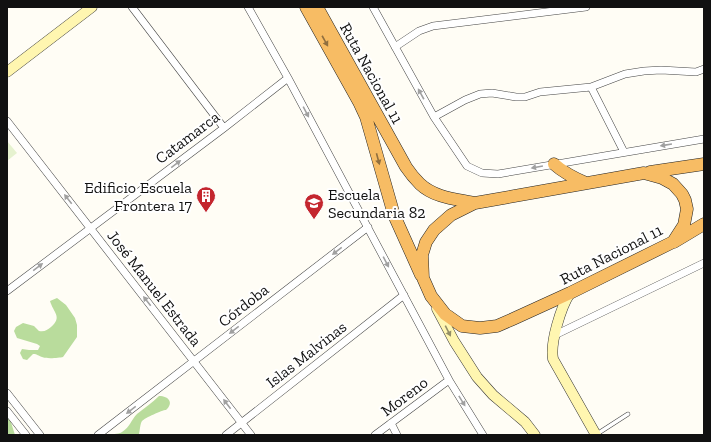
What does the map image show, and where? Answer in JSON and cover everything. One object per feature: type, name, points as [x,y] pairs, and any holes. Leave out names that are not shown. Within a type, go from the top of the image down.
[{"type":"highway","points":[[297,7],[311,10]]},
{"type":"highway","name":"Ruta Nacional 11","points":[[311,10],[406,167],[419,183],[439,196],[475,203]]},
{"type":"highway","name":"Ruta Nacional 11","points":[[311,10],[366,117],[394,215],[431,296],[445,314],[462,326],[480,328],[497,326],[570,293],[673,242],[684,225],[687,209],[685,200],[673,184],[662,178],[644,173],[475,203],[451,215],[434,230],[426,242],[422,255],[423,278]]},
{"type":"highway","points":[[554,164],[562,172],[586,183]]},
{"type":"highway","points":[[644,173],[704,164]]},
{"type":"highway","points":[[673,242],[704,224]]},
{"type":"main road","points":[[7,72],[92,7]]},
{"type":"main road","points":[[570,293],[564,304],[555,335],[552,352],[553,358],[596,435]]},
{"type":"main road","points":[[431,296],[454,341],[477,377],[493,395],[525,422],[535,435]]},
{"type":"street","points":[[132,7],[224,128]]},
{"type":"street","points":[[248,7],[288,78],[449,380],[483,435]]},
{"type":"street","points":[[373,7],[434,117],[467,166],[482,173],[498,174],[704,138]]},
{"type":"street","points":[[395,47],[419,31],[433,26],[550,9],[586,7]]},
{"type":"street","points":[[434,117],[465,100],[480,94],[492,93],[516,97],[525,96],[552,90],[591,87],[625,74],[661,70],[696,72],[704,69]]},
{"type":"street","name":"Catamarca","points":[[7,290],[224,128],[288,78]]},
{"type":"street","points":[[591,87],[624,152]]},
{"type":"street","name":"José Manuel Estrada","points":[[7,121],[251,435]]},
{"type":"street","name":"Córdoba","points":[[98,435],[368,228]]},
{"type":"street","points":[[555,335],[704,263]]},
{"type":"street","name":"Islas Malvinas","points":[[226,435],[404,296]]},
{"type":"street","name":"Moreno","points":[[375,435],[449,380]]},
{"type":"street","points":[[7,393],[40,435]]},
{"type":"street","points":[[7,411],[26,435]]},
{"type":"street","points":[[391,423],[397,435]]},
{"type":"lane","points":[[596,435],[628,414]]},
{"type":"green space","points":[[7,141],[17,153],[7,161]]},
{"type":"green space","points":[[57,298],[66,305],[75,318],[77,325],[77,337],[63,357],[46,358],[33,354],[27,360],[23,359],[20,353],[22,349],[38,350],[40,346],[17,338],[14,331],[16,327],[23,323],[34,326],[39,331],[48,329],[55,323],[57,317],[50,301]]},
{"type":"green space","points":[[159,396],[168,399],[170,405],[166,410],[154,414],[142,421],[139,434],[107,435],[125,430],[137,414]]},
{"type":"green space","points":[[7,415],[9,416],[15,435],[7,435]]},
{"type":"place","name":"Edificio Escuela Frontera 17","points":[[206,213]]},
{"type":"place","name":"Escuela Secundaria 82","points":[[314,220]]}]
